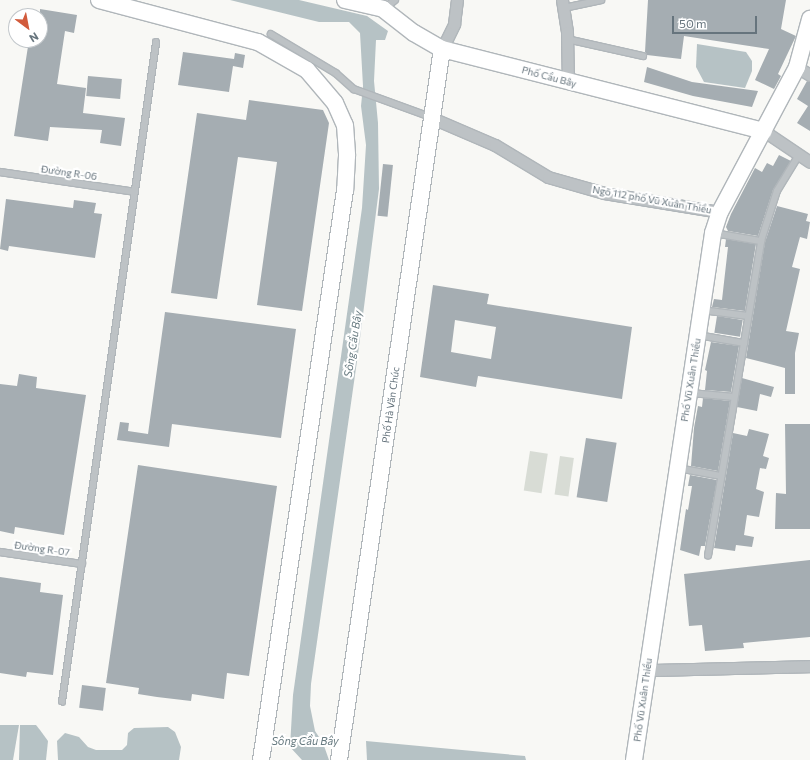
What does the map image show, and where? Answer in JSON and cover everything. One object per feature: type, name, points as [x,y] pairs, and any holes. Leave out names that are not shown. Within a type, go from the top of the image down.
[{"type":"street","points":[[99,0],[235,34],[265,45],[307,70],[335,103],[345,125],[348,156],[344,190],[261,760]]},
{"type":"street","name":"Phố Cầu Bây","points":[[345,0],[389,4],[414,33],[442,49],[764,131]]},
{"type":"street","points":[[442,49],[454,24],[457,0]]},
{"type":"street","points":[[563,4],[567,39],[568,82]]},
{"type":"street","name":"Phố Vũ Xuân Thiều","points":[[634,760],[713,233],[720,212],[764,131],[803,71],[810,19]]},
{"type":"street","name":"Phố Hà Văn Chúc","points":[[340,753],[442,49]]},
{"type":"street","name":"Ngõ 112 phố Vũ Xuân Thiều","points":[[432,118],[495,145],[548,177],[604,193],[720,212]]},
{"type":"street","points":[[764,131],[810,162]]},
{"type":"street","points":[[648,670],[810,666]]},
{"type":"lane","points":[[563,4],[601,0]]},
{"type":"lane","points":[[271,34],[336,73],[354,89],[382,98],[432,118]]},
{"type":"lane","points":[[567,39],[643,56]]},
{"type":"lane","points":[[62,702],[156,44]]},
{"type":"lane","points":[[708,556],[761,241],[777,191],[799,155]]},
{"type":"lane","name":"Đường R-06","points":[[0,172],[135,192]]},
{"type":"lane","points":[[713,233],[761,241]]},
{"type":"lane","points":[[702,310],[748,316]]},
{"type":"lane","points":[[698,335],[744,343]]},
{"type":"lane","points":[[689,392],[734,397]]},
{"type":"lane","points":[[678,468],[722,476]]},
{"type":"lane","name":"Đường R-07","points":[[0,552],[82,564]]},
{"type":"shaded area","points":[[530,451],[548,454],[542,493],[524,491]]},
{"type":"shaded area","points":[[560,456],[574,458],[568,497],[555,495]]},
{"type":"water","name":"Sông Cầu Bây","points":[[230,0],[299,0],[367,16],[388,31],[385,40],[376,40],[374,81],[378,123],[379,189],[358,354],[311,684],[310,706],[315,731],[323,743],[329,760],[302,760],[290,747],[293,695],[362,208],[366,145],[361,106],[363,86],[360,33],[349,22],[319,22]]},
{"type":"water","points":[[697,44],[746,52],[752,61],[752,71],[745,88],[704,82],[696,67]]},
{"type":"water","points":[[0,725],[19,725],[13,760],[0,760]]},
{"type":"water","points":[[20,725],[36,725],[40,730],[48,741],[46,760],[19,760]]},
{"type":"water","points":[[168,727],[175,732],[181,747],[179,760],[58,760],[57,741],[65,733],[79,737],[88,747],[96,750],[122,750],[127,745],[128,733],[134,728]]},
{"type":"water","points":[[366,741],[525,756],[526,760],[367,760]]},
{"type":"building","points":[[648,0],[786,0],[781,29],[796,36],[778,74],[781,76],[774,89],[755,80],[769,49],[684,36],[681,59],[647,55],[645,52]]},
{"type":"building","points":[[48,10],[77,15],[74,33],[65,31],[57,84],[86,88],[83,113],[125,118],[121,146],[100,143],[102,130],[50,127],[48,141],[14,136],[28,48],[48,48]]},
{"type":"building","points":[[183,52],[234,59],[235,53],[245,55],[243,68],[233,66],[229,92],[178,85]]},
{"type":"building","points":[[647,67],[692,82],[758,91],[752,107],[693,96],[644,82]]},
{"type":"building","points":[[88,76],[122,79],[120,99],[86,96]]},
{"type":"building","points":[[807,81],[810,82],[810,131],[797,123],[808,106],[797,99]]},
{"type":"building","points":[[249,100],[323,110],[329,123],[302,311],[257,305],[277,162],[238,157],[217,299],[171,293],[197,113],[246,120]]},
{"type":"building","points":[[779,155],[791,161],[773,190],[758,236],[728,231],[726,227],[731,214],[755,168],[762,172],[767,163],[773,166]]},
{"type":"building","points":[[383,164],[393,165],[388,217],[378,216]]},
{"type":"building","points":[[6,199],[73,208],[74,200],[96,203],[94,213],[102,214],[95,258],[9,246],[8,251],[0,249]]},
{"type":"building","points":[[777,206],[808,214],[806,221],[810,222],[807,239],[800,237],[792,267],[800,269],[786,331],[799,333],[795,353],[795,394],[785,394],[785,368],[746,358],[765,242]]},
{"type":"building","points":[[726,239],[756,244],[745,311],[712,307],[714,299],[722,300],[728,247],[725,247]]},
{"type":"building","points":[[433,285],[489,294],[487,304],[632,327],[622,399],[478,376],[476,387],[420,377]],"holes":[[[455,320],[496,327],[491,359],[451,352]]]},
{"type":"building","points":[[165,312],[296,329],[281,438],[172,424],[169,447],[117,440],[120,422],[129,423],[128,431],[148,434]]},
{"type":"building","points":[[717,316],[743,320],[740,337],[714,333]]},
{"type":"building","points":[[711,342],[739,346],[731,392],[705,390],[707,371],[705,370]]},
{"type":"building","points":[[19,374],[37,377],[36,388],[86,395],[64,535],[15,527],[14,534],[0,531],[0,384],[17,386]]},
{"type":"building","points":[[742,378],[774,387],[771,397],[760,394],[757,411],[737,407]]},
{"type":"building","points":[[703,398],[730,401],[718,471],[691,466],[694,428],[698,406],[702,407]]},
{"type":"building","points":[[785,424],[810,424],[810,529],[775,529],[776,493],[786,494]]},
{"type":"building","points":[[749,429],[769,434],[763,456],[769,458],[766,469],[760,468],[756,489],[764,492],[759,517],[747,515],[744,535],[754,537],[752,547],[736,545],[735,551],[714,548],[733,433],[747,436]]},
{"type":"building","points":[[586,438],[617,443],[607,502],[577,497]]},
{"type":"building","points":[[138,465],[277,486],[249,676],[227,673],[224,699],[192,694],[191,701],[157,697],[138,694],[139,688],[106,683]]},
{"type":"building","points":[[690,475],[717,480],[705,546],[701,546],[699,556],[680,550],[686,509],[688,510],[692,486],[688,486]]},
{"type":"building","points":[[810,560],[810,637],[743,643],[744,648],[705,651],[702,625],[689,626],[684,574]]},
{"type":"building","points":[[0,577],[41,583],[40,592],[63,595],[53,675],[27,672],[26,677],[0,673]]},
{"type":"building","points":[[82,685],[106,688],[103,711],[79,708]]}]
